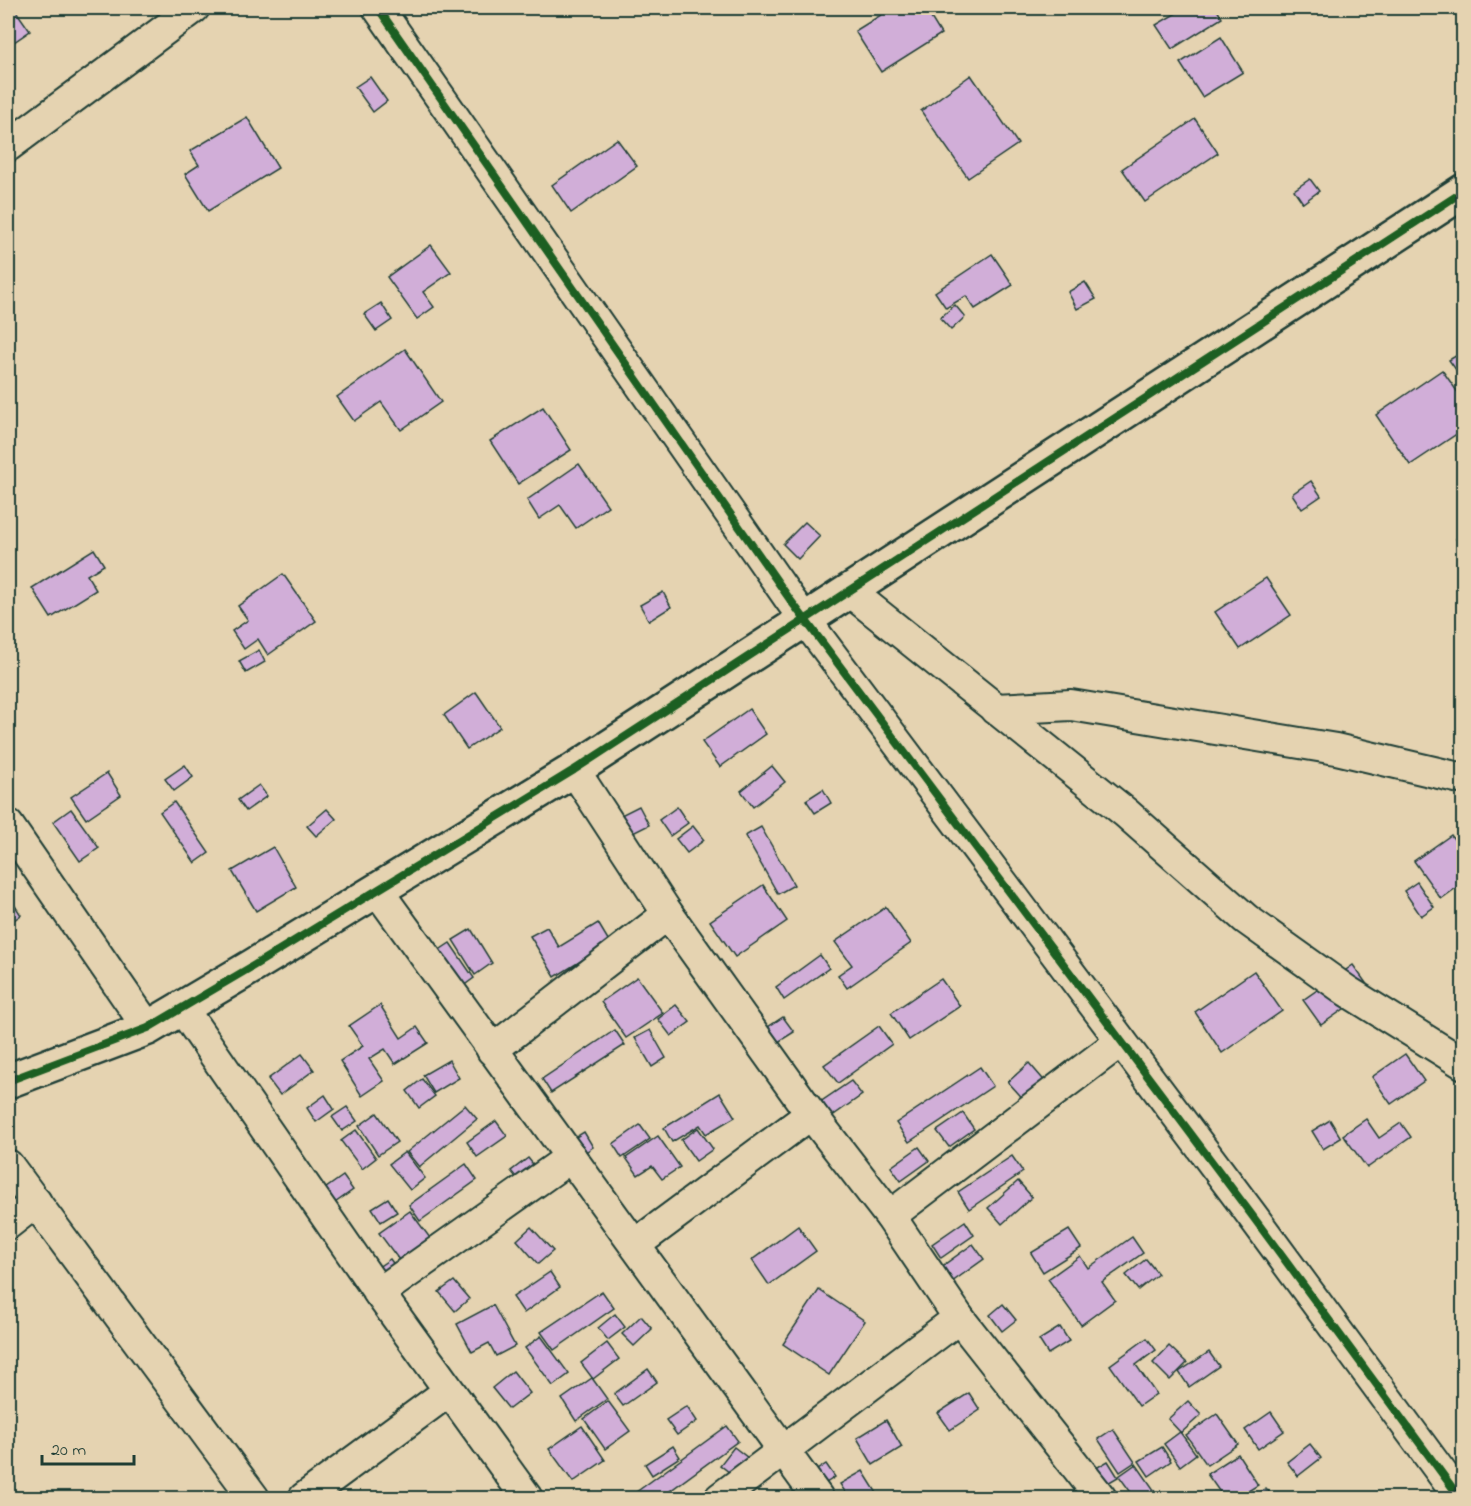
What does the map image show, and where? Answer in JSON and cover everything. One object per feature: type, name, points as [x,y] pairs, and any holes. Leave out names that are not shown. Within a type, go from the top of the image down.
[{"type":"street","points":[[8,146],[194,8]]},
{"type":"street","points":[[378,8],[805,620],[1460,1498]]},
{"type":"street","points":[[8,1081],[148,1028],[574,770],[1464,191]]},
{"type":"street","points":[[849,591],[1126,813],[1246,919],[1347,991],[1464,1064]]},
{"type":"street","points":[[995,709],[1071,705],[1336,749],[1464,779]]},
{"type":"street","points":[[574,770],[668,914],[811,1114],[890,1216],[959,1318],[1101,1498]]},
{"type":"street","points":[[8,825],[148,1028]]},
{"type":"street","points":[[377,890],[636,1244],[818,1498]]},
{"type":"street","points":[[492,1050],[668,914]]},
{"type":"street","points":[[182,1008],[379,1293],[528,1498]]},
{"type":"street","points":[[890,1216],[1121,1041]]},
{"type":"street","points":[[636,1244],[811,1114]]},
{"type":"street","points":[[379,1293],[571,1158]]},
{"type":"street","points":[[8,1165],[254,1498]]},
{"type":"street","points":[[8,1224],[36,1202]]},
{"type":"street","points":[[720,1498],[959,1318]]},
{"type":"street","points":[[304,1498],[449,1391]]},
{"type":"building","points":[[8,8],[14,8],[30,31],[8,46]]},
{"type":"building","points":[[892,8],[925,8],[941,34],[881,72],[855,31]]},
{"type":"building","points":[[1185,8],[1216,8],[1222,18],[1172,49],[1156,25]]},
{"type":"building","points":[[1221,37],[1243,72],[1202,97],[1180,63]]},
{"type":"building","points":[[971,75],[1018,144],[968,178],[921,111]]},
{"type":"building","points":[[370,77],[387,101],[373,112],[355,87]]},
{"type":"building","points":[[247,117],[278,168],[208,211],[185,174],[199,165],[190,151]]},
{"type":"building","points":[[1195,119],[1218,153],[1145,202],[1122,169]]},
{"type":"building","points":[[617,139],[637,166],[571,213],[552,185]]},
{"type":"building","points":[[1310,179],[1319,191],[1303,203],[1294,190]]},
{"type":"building","points":[[431,245],[451,272],[423,292],[434,307],[417,319],[387,277]]},
{"type":"building","points":[[992,254],[1013,285],[975,309],[966,296],[946,308],[935,292]]},
{"type":"building","points":[[1085,282],[1096,299],[1077,309],[1068,292]]},
{"type":"building","points":[[381,303],[392,320],[376,331],[364,314]]},
{"type":"building","points":[[955,305],[965,317],[951,330],[940,318]]},
{"type":"building","points":[[405,349],[441,402],[401,430],[381,402],[354,421],[337,397]]},
{"type":"building","points":[[1464,351],[1464,381],[1449,360]]},
{"type":"building","points":[[1442,370],[1464,401],[1464,429],[1410,465],[1376,415]]},
{"type":"building","points":[[543,407],[571,450],[518,484],[490,441]]},
{"type":"building","points":[[579,464],[608,506],[576,528],[560,505],[539,519],[527,500]]},
{"type":"building","points":[[1311,481],[1321,496],[1302,509],[1292,494]]},
{"type":"building","points":[[805,522],[820,536],[798,559],[783,544]]},
{"type":"building","points":[[1464,534],[1464,550],[1456,539]]},
{"type":"building","points":[[94,549],[104,565],[87,575],[96,590],[51,618],[32,588]]},
{"type":"building","points":[[283,574],[316,621],[268,655],[258,639],[244,649],[232,631],[248,620],[238,606]]},
{"type":"building","points":[[1266,578],[1291,615],[1240,649],[1215,612]]},
{"type":"building","points":[[663,592],[671,607],[649,621],[640,605]]},
{"type":"building","points":[[259,650],[265,662],[246,673],[239,661]]},
{"type":"building","points":[[476,692],[500,727],[467,749],[444,715]]},
{"type":"building","points":[[749,709],[766,734],[720,767],[702,742]]},
{"type":"building","points":[[185,765],[193,777],[174,791],[165,779]]},
{"type":"building","points":[[772,766],[785,782],[753,807],[741,791]]},
{"type":"building","points":[[107,773],[121,795],[86,819],[71,797]]},
{"type":"building","points":[[259,785],[267,796],[246,811],[238,800]]},
{"type":"building","points":[[823,789],[831,803],[815,813],[806,800]]},
{"type":"building","points":[[174,802],[209,853],[195,863],[160,812]]},
{"type":"building","points":[[639,806],[649,825],[631,834],[621,815]]},
{"type":"building","points":[[677,807],[688,823],[670,836],[659,820]]},
{"type":"building","points":[[71,809],[99,848],[80,861],[53,822]]},
{"type":"building","points":[[327,809],[336,819],[316,836],[307,826]]},
{"type":"building","points":[[693,826],[704,840],[687,853],[676,839]]},
{"type":"building","points":[[761,827],[794,885],[778,894],[745,836]]},
{"type":"building","points":[[1451,835],[1464,853],[1464,882],[1441,899],[1414,861]]},
{"type":"building","points":[[273,847],[296,887],[256,911],[232,871]]},
{"type":"building","points":[[1417,882],[1434,907],[1421,916],[1404,891]]},
{"type":"building","points":[[763,885],[787,921],[735,957],[710,921]]},
{"type":"building","points":[[8,895],[21,915],[8,924]]},
{"type":"building","points":[[886,907],[911,943],[847,988],[838,975],[852,965],[835,942]]},
{"type":"building","points":[[598,923],[610,943],[555,977],[530,936],[547,927],[559,947]]},
{"type":"building","points":[[471,929],[492,963],[475,975],[453,940]]},
{"type":"building","points":[[450,943],[474,978],[459,989],[435,953]]},
{"type":"building","points":[[820,955],[829,968],[784,1000],[776,987]]},
{"type":"building","points":[[1353,965],[1371,990],[1321,1025],[1303,1000]]},
{"type":"building","points":[[1254,971],[1282,1011],[1222,1053],[1195,1012]]},
{"type":"building","points":[[637,977],[663,1013],[626,1038],[601,1002]]},
{"type":"building","points":[[941,979],[960,1006],[909,1040],[891,1013]]},
{"type":"building","points":[[380,1005],[401,1038],[417,1027],[428,1043],[395,1064],[385,1049],[369,1059],[384,1081],[362,1096],[340,1061],[363,1046],[349,1026]]},
{"type":"building","points":[[676,1005],[690,1022],[671,1036],[658,1019]]},
{"type":"building","points":[[783,1017],[794,1032],[775,1044],[765,1029]]},
{"type":"building","points":[[879,1026],[892,1044],[838,1083],[824,1065]]},
{"type":"building","points":[[615,1030],[625,1045],[551,1093],[542,1079]]},
{"type":"building","points":[[650,1030],[666,1058],[652,1067],[635,1038]]},
{"type":"building","points":[[302,1054],[314,1070],[280,1095],[268,1079]]},
{"type":"building","points":[[1405,1054],[1424,1081],[1391,1104],[1372,1077]]},
{"type":"building","points":[[449,1060],[459,1078],[434,1093],[423,1075]]},
{"type":"building","points":[[1029,1063],[1048,1085],[1028,1104],[1008,1082]]},
{"type":"building","points":[[980,1067],[993,1086],[909,1142],[896,1123]]},
{"type":"building","points":[[422,1079],[435,1096],[419,1108],[407,1091]]},
{"type":"building","points":[[851,1081],[862,1095],[821,1124],[810,1109]]},
{"type":"building","points":[[720,1093],[735,1117],[706,1134],[700,1125],[672,1142],[664,1128]]},
{"type":"building","points":[[325,1095],[334,1109],[316,1122],[307,1108]]},
{"type":"building","points":[[465,1105],[477,1119],[419,1167],[407,1152]]},
{"type":"building","points":[[347,1107],[357,1121],[342,1131],[332,1117]]},
{"type":"building","points":[[377,1113],[397,1142],[378,1155],[359,1126]]},
{"type":"building","points":[[963,1113],[974,1129],[949,1147],[937,1131]]},
{"type":"building","points":[[1366,1119],[1379,1138],[1401,1123],[1411,1137],[1367,1168],[1343,1135]]},
{"type":"building","points":[[1330,1120],[1341,1138],[1323,1149],[1312,1131]]},
{"type":"building","points":[[496,1121],[507,1136],[477,1157],[467,1142]]},
{"type":"building","points":[[640,1125],[650,1139],[622,1158],[613,1144]]},
{"type":"building","points":[[698,1128],[713,1149],[696,1161],[681,1140]]},
{"type":"building","points":[[356,1130],[376,1158],[362,1169],[341,1141]]},
{"type":"building","points":[[584,1132],[593,1147],[575,1159],[566,1143]]},
{"type":"building","points":[[658,1136],[680,1167],[662,1179],[652,1166],[638,1175],[626,1158]]},
{"type":"building","points":[[919,1147],[929,1161],[901,1181],[891,1167]]},
{"type":"building","points":[[405,1152],[425,1178],[410,1190],[389,1164]]},
{"type":"building","points":[[1012,1156],[1023,1172],[969,1209],[958,1192]]},
{"type":"building","points":[[528,1158],[541,1174],[524,1187],[511,1171]]},
{"type":"building","points":[[466,1164],[477,1180],[420,1221],[409,1205]]},
{"type":"building","points":[[343,1176],[353,1190],[332,1205],[322,1191]]},
{"type":"building","points":[[1018,1181],[1032,1197],[1002,1224],[988,1208]]},
{"type":"building","points":[[388,1198],[397,1212],[381,1222],[372,1208]]},
{"type":"building","points":[[410,1211],[436,1246],[405,1268],[379,1233]]},
{"type":"building","points":[[965,1221],[974,1235],[941,1258],[932,1244]]},
{"type":"building","points":[[798,1226],[816,1251],[769,1285],[752,1260]]},
{"type":"building","points":[[531,1227],[553,1251],[538,1264],[517,1240]]},
{"type":"building","points":[[1069,1230],[1081,1248],[1043,1272],[1031,1253]]},
{"type":"building","points":[[1132,1237],[1143,1253],[1102,1282],[1115,1300],[1081,1325],[1048,1279],[1080,1256],[1088,1268]]},
{"type":"building","points":[[973,1244],[984,1259],[952,1282],[941,1267]]},
{"type":"building","points":[[390,1259],[400,1273],[384,1283],[374,1270]]},
{"type":"building","points":[[1146,1259],[1158,1274],[1138,1290],[1126,1275]]},
{"type":"building","points":[[550,1272],[560,1287],[524,1313],[513,1297]]},
{"type":"building","points":[[454,1281],[469,1299],[455,1311],[439,1292]]},
{"type":"building","points":[[819,1290],[865,1321],[829,1375],[783,1344]]},
{"type":"building","points":[[602,1291],[614,1308],[554,1350],[541,1332]]},
{"type":"building","points":[[1003,1304],[1016,1320],[1002,1331],[990,1315]]},
{"type":"building","points":[[493,1305],[515,1346],[496,1356],[489,1343],[472,1352],[457,1324]]},
{"type":"building","points":[[615,1314],[625,1327],[608,1340],[598,1328]]},
{"type":"building","points":[[641,1316],[652,1329],[634,1346],[622,1334]]},
{"type":"building","points":[[1060,1327],[1069,1341],[1048,1354],[1039,1340]]},
{"type":"building","points":[[541,1336],[569,1374],[553,1386],[525,1348]]},
{"type":"building","points":[[1147,1338],[1156,1350],[1136,1365],[1156,1394],[1139,1406],[1110,1365]]},
{"type":"building","points":[[607,1343],[619,1359],[593,1379],[581,1363]]},
{"type":"building","points":[[1169,1346],[1187,1363],[1170,1380],[1153,1363]]},
{"type":"building","points":[[1464,1350],[1464,1369],[1455,1356]]},
{"type":"building","points":[[1209,1352],[1219,1366],[1189,1387],[1179,1372]]},
{"type":"building","points":[[648,1369],[657,1382],[623,1406],[614,1394]]},
{"type":"building","points":[[513,1371],[530,1393],[509,1409],[492,1388]]},
{"type":"building","points":[[592,1378],[607,1399],[576,1421],[562,1399]]},
{"type":"building","points":[[969,1393],[980,1410],[950,1430],[938,1413]]},
{"type":"building","points":[[608,1401],[630,1431],[605,1449],[584,1419]]},
{"type":"building","points":[[1188,1401],[1201,1415],[1181,1433],[1168,1419]]},
{"type":"building","points":[[687,1406],[697,1421],[677,1435],[666,1420]]},
{"type":"building","points":[[1271,1412],[1284,1431],[1258,1449],[1245,1430]]},
{"type":"building","points":[[1217,1414],[1238,1444],[1207,1465],[1186,1435]]},
{"type":"building","points":[[886,1420],[902,1447],[873,1465],[857,1438]]},
{"type":"building","points":[[582,1426],[605,1460],[573,1482],[549,1449]]},
{"type":"building","points":[[727,1426],[738,1441],[670,1491],[675,1498],[628,1498]]},
{"type":"building","points":[[1113,1429],[1135,1462],[1120,1472],[1098,1439]]},
{"type":"building","points":[[1180,1432],[1196,1454],[1180,1466],[1164,1444]]},
{"type":"building","points":[[1310,1444],[1321,1458],[1298,1476],[1287,1462]]},
{"type":"building","points":[[673,1446],[680,1457],[652,1475],[645,1464]]},
{"type":"building","points":[[734,1447],[748,1458],[734,1476],[720,1465]]},
{"type":"building","points":[[1162,1447],[1171,1461],[1149,1476],[1139,1461]]},
{"type":"building","points":[[1238,1454],[1258,1485],[1237,1498],[1224,1498],[1207,1474]]},
{"type":"building","points":[[1108,1461],[1118,1477],[1089,1494],[1079,1478]]},
{"type":"building","points":[[826,1464],[835,1477],[820,1487],[811,1474]]},
{"type":"building","points":[[1136,1464],[1159,1497],[1135,1498],[1119,1476]]},
{"type":"building","points":[[863,1471],[880,1498],[849,1498],[840,1484]]},
{"type":"building","points":[[1266,1488],[1274,1498],[1252,1498]]},
{"type":"cycle path","points":[[378,8],[791,601],[1251,1214],[1460,1498]]},
{"type":"cycle path","points":[[8,1081],[148,1028],[574,770],[1464,191]]}]
